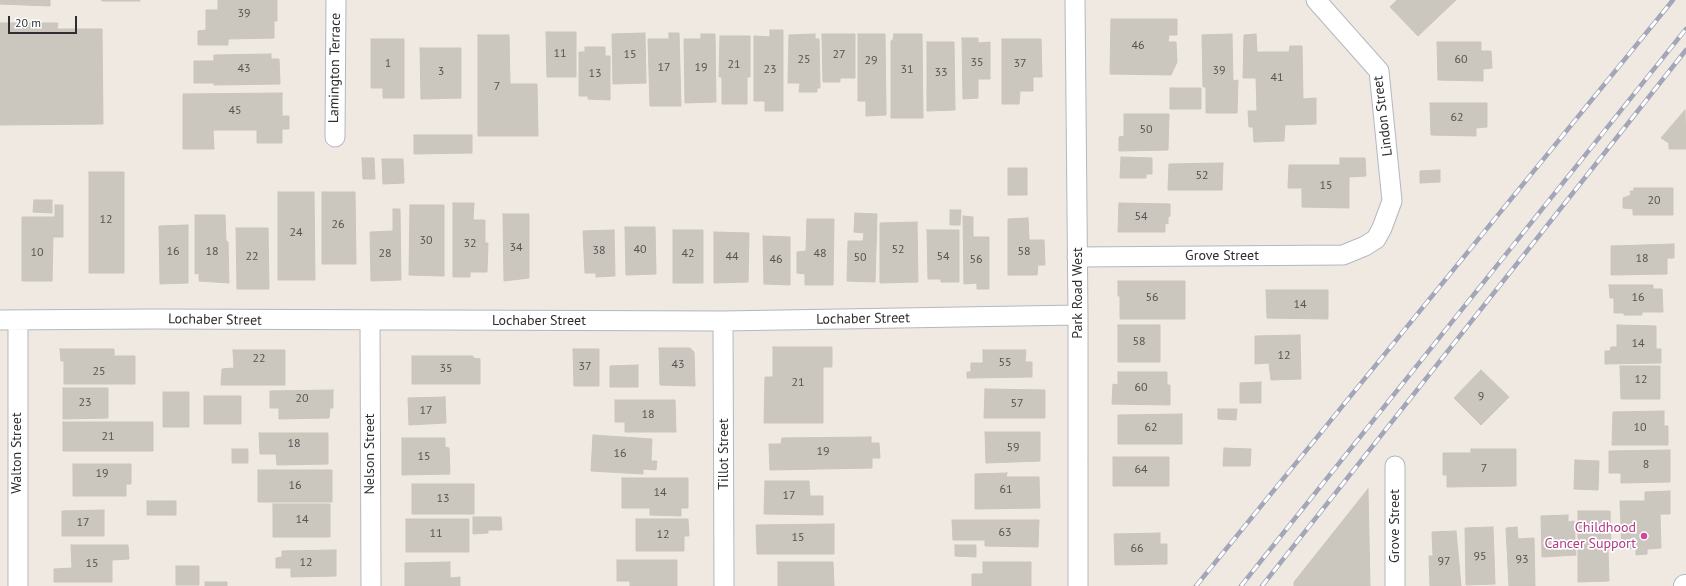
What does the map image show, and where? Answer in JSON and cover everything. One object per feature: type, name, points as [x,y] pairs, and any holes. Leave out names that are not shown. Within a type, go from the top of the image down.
[{"type":"street","name":"Lamington Terrace","points":[[335,137],[336,0]]},
{"type":"street","name":"Park Road West","points":[[1075,0],[1078,315],[1078,586]]},
{"type":"street","name":"Lindon Street","points":[[1316,0],[1379,71],[1392,201],[1382,228],[1376,239],[1365,246]]},
{"type":"street","name":"Grove Street","points":[[1077,257],[1343,255],[1365,246]]},
{"type":"street","name":"Lochaber Street","points":[[9,320],[160,319],[370,321],[723,321],[1078,315]]},
{"type":"street","name":"Walton Street","points":[[9,320],[17,339],[18,586]]},
{"type":"street","name":"Nelson Street","points":[[370,321],[371,586]]},
{"type":"street","name":"Tillot Street","points":[[723,321],[724,586]]},
{"type":"street","name":"Grove Street","points":[[1395,466],[1395,586]]},
{"type":"building","points":[[0,0],[50,0],[50,6],[0,4]]},
{"type":"building","points":[[140,0],[140,1],[102,1]]},
{"type":"building","points":[[218,0],[277,0],[277,21],[274,21],[274,38],[228,39],[228,45],[198,45],[198,31],[206,30],[206,10],[218,10]]},
{"type":"building","points":[[1397,0],[1456,0],[1418,36],[1390,7]]},
{"type":"building","points":[[1111,19],[1177,19],[1177,35],[1169,35],[1168,42],[1176,42],[1177,62],[1171,75],[1110,74]]},
{"type":"building","points":[[0,23],[58,23],[57,29],[102,29],[103,124],[0,125]]},
{"type":"building","points":[[770,30],[783,30],[783,111],[765,111],[765,101],[754,101],[754,36],[770,37]]},
{"type":"building","points":[[546,32],[576,32],[576,77],[547,77]]},
{"type":"building","points":[[645,33],[646,83],[613,84],[612,34]]},
{"type":"building","points":[[669,33],[679,33],[681,106],[650,106],[648,39],[669,39]]},
{"type":"building","points":[[701,34],[715,34],[716,102],[685,103],[684,39],[701,39]]},
{"type":"building","points":[[815,34],[815,39],[819,39],[820,88],[817,88],[817,92],[799,92],[800,83],[788,83],[789,35]]},
{"type":"building","points":[[822,34],[855,34],[855,78],[840,78],[840,82],[823,82]]},
{"type":"building","points":[[858,34],[885,34],[886,115],[866,116],[866,101],[858,101]]},
{"type":"building","points":[[894,34],[922,34],[923,118],[891,118],[891,41],[893,40]]},
{"type":"building","points":[[1232,34],[1233,81],[1238,80],[1237,113],[1206,113],[1206,87],[1203,87],[1202,35]]},
{"type":"building","points":[[1256,34],[1257,52],[1289,52],[1290,46],[1302,46],[1303,99],[1316,98],[1316,124],[1285,125],[1284,141],[1254,142],[1253,127],[1249,127],[1248,111],[1257,111],[1256,78],[1243,78],[1244,35]]},
{"type":"building","points":[[478,35],[509,35],[510,84],[537,84],[538,136],[478,136]]},
{"type":"building","points":[[720,36],[750,36],[750,77],[747,77],[747,104],[722,104],[722,77],[719,77]]},
{"type":"building","points":[[962,38],[978,38],[978,43],[990,42],[990,79],[978,79],[978,98],[963,99]]},
{"type":"building","points":[[371,39],[404,39],[404,98],[383,98],[383,88],[371,88]]},
{"type":"building","points":[[1002,39],[1041,39],[1042,77],[1033,77],[1033,91],[1020,91],[1019,104],[1002,104]]},
{"type":"building","points":[[927,42],[954,42],[955,110],[927,111]]},
{"type":"building","points":[[1437,42],[1481,42],[1481,51],[1491,51],[1492,68],[1483,69],[1483,81],[1438,80]]},
{"type":"building","points":[[585,47],[605,47],[605,56],[610,56],[610,100],[588,99],[588,96],[579,96],[579,52],[585,52]]},
{"type":"building","points":[[420,48],[461,48],[461,98],[421,99]]},
{"type":"building","points":[[271,54],[271,59],[279,59],[280,84],[214,85],[214,83],[194,83],[194,61],[214,61],[214,55]]},
{"type":"building","points":[[1170,88],[1201,88],[1201,109],[1170,109]]},
{"type":"building","points":[[282,93],[282,116],[289,116],[289,129],[282,129],[282,143],[257,143],[257,130],[213,130],[214,149],[183,149],[183,94]]},
{"type":"building","points":[[1430,103],[1487,103],[1487,127],[1476,128],[1476,136],[1431,135]]},
{"type":"building","points":[[1685,110],[1686,149],[1669,149],[1669,143],[1661,138]]},
{"type":"building","points":[[1124,114],[1169,114],[1168,150],[1119,151],[1119,137],[1124,136]]},
{"type":"building","points":[[414,135],[472,135],[472,153],[414,154]]},
{"type":"building","points":[[1121,157],[1152,158],[1152,174],[1146,174],[1146,178],[1120,178]]},
{"type":"building","points":[[362,158],[374,158],[375,179],[363,179]]},
{"type":"building","points":[[1340,158],[1365,158],[1366,176],[1349,177],[1349,208],[1302,207],[1302,188],[1288,188],[1289,165],[1340,165]]},
{"type":"building","points":[[382,159],[403,159],[404,183],[383,184]]},
{"type":"building","points":[[1223,163],[1222,190],[1168,190],[1169,164]]},
{"type":"building","points":[[1008,168],[1027,168],[1027,195],[1008,195]]},
{"type":"building","points":[[1440,170],[1440,182],[1420,183],[1420,171]]},
{"type":"building","points":[[89,172],[124,172],[124,273],[89,273]]},
{"type":"building","points":[[1634,188],[1673,188],[1673,215],[1633,215],[1633,209],[1623,208],[1623,198],[1631,195],[1630,191],[1634,191]]},
{"type":"building","points":[[278,192],[314,192],[315,280],[278,280]]},
{"type":"building","points":[[322,192],[355,192],[356,264],[322,264]]},
{"type":"building","points":[[34,200],[52,200],[52,213],[33,212]]},
{"type":"building","points":[[453,203],[474,203],[473,220],[485,220],[485,243],[488,243],[487,272],[470,272],[470,277],[453,277]]},
{"type":"building","points":[[1119,203],[1170,204],[1170,216],[1168,217],[1168,224],[1165,223],[1165,232],[1118,232]]},
{"type":"building","points":[[55,205],[63,205],[63,237],[53,237],[52,281],[22,281],[22,217],[55,217]]},
{"type":"building","points":[[410,205],[444,205],[444,276],[409,275]]},
{"type":"building","points":[[393,209],[400,209],[401,280],[371,281],[370,232],[393,231]]},
{"type":"building","points":[[950,210],[961,210],[960,225],[950,225]]},
{"type":"building","points":[[855,213],[877,214],[875,282],[847,281],[848,241],[863,241],[864,233],[854,232]]},
{"type":"building","points":[[503,214],[529,214],[529,278],[504,281]]},
{"type":"building","points":[[195,215],[225,215],[226,241],[228,242],[229,283],[199,281],[199,273],[195,274]]},
{"type":"building","points":[[963,216],[973,217],[973,237],[989,237],[989,289],[977,289],[977,283],[964,284]]},
{"type":"building","points":[[1028,218],[1029,240],[1044,240],[1045,265],[1038,265],[1037,275],[1008,275],[1008,219]]},
{"type":"building","points":[[807,219],[834,219],[833,285],[805,285],[805,274],[797,273],[797,252],[806,251]]},
{"type":"building","points":[[917,222],[918,282],[880,283],[880,223]]},
{"type":"building","points":[[188,225],[188,283],[160,284],[159,226]]},
{"type":"building","points":[[625,227],[655,227],[656,274],[626,275]]},
{"type":"building","points":[[236,228],[268,228],[269,289],[237,289]]},
{"type":"building","points":[[614,230],[615,276],[596,277],[596,273],[585,273],[583,231]]},
{"type":"building","points":[[673,230],[703,230],[703,283],[673,283]]},
{"type":"building","points":[[927,230],[959,230],[959,282],[941,282],[941,279],[928,279]]},
{"type":"building","points":[[714,232],[749,233],[748,282],[714,283]]},
{"type":"building","points":[[763,236],[790,237],[790,285],[764,284]]},
{"type":"building","points":[[1674,244],[1674,258],[1667,258],[1667,274],[1611,275],[1611,246]]},
{"type":"building","points":[[1118,281],[1185,281],[1185,319],[1120,319],[1120,296],[1118,296]]},
{"type":"building","points":[[1609,285],[1653,285],[1653,289],[1662,289],[1663,312],[1642,312],[1642,315],[1624,315],[1624,313],[1614,313],[1614,298],[1610,298]]},
{"type":"building","points":[[1266,290],[1328,290],[1328,319],[1267,318]]},
{"type":"building","points":[[1118,325],[1160,325],[1160,362],[1118,362]]},
{"type":"building","points":[[1617,325],[1656,326],[1656,349],[1661,349],[1661,363],[1605,364],[1605,351],[1610,351],[1611,347],[1617,347]]},
{"type":"building","points":[[1300,335],[1301,379],[1271,380],[1269,363],[1255,364],[1255,336]]},
{"type":"building","points":[[773,347],[832,347],[832,367],[823,367],[823,423],[764,423],[765,377],[773,377]]},
{"type":"building","points":[[659,348],[690,348],[694,352],[695,386],[660,385]]},
{"type":"building","points":[[60,349],[114,349],[114,356],[135,356],[135,384],[64,384],[64,361],[61,361]]},
{"type":"building","points":[[573,349],[599,349],[599,386],[574,386]]},
{"type":"building","points":[[233,350],[285,350],[285,385],[221,385],[222,369],[234,368]]},
{"type":"building","points":[[983,350],[1026,350],[1025,362],[1032,362],[1032,377],[967,378],[967,372],[971,372],[971,363],[983,363]]},
{"type":"building","points":[[412,356],[473,356],[473,358],[480,359],[480,384],[412,384]]},
{"type":"building","points":[[638,365],[638,387],[610,387],[610,366]]},
{"type":"building","points":[[1620,366],[1660,366],[1660,399],[1621,399]]},
{"type":"building","points":[[1481,370],[1509,397],[1481,425],[1454,398]]},
{"type":"building","points":[[1118,372],[1167,372],[1167,385],[1170,385],[1170,405],[1112,404],[1113,384],[1118,385]]},
{"type":"building","points":[[1261,382],[1261,403],[1240,403],[1240,383]]},
{"type":"building","points":[[63,388],[108,388],[108,418],[63,419]]},
{"type":"building","points":[[985,389],[1045,390],[1045,418],[984,418]]},
{"type":"building","points":[[333,390],[333,408],[330,408],[329,418],[279,419],[279,408],[270,408],[270,391]]},
{"type":"building","points":[[163,392],[189,392],[189,427],[163,427]]},
{"type":"building","points":[[204,396],[241,396],[241,424],[204,424]]},
{"type":"building","points":[[445,397],[446,423],[409,425],[408,398]]},
{"type":"building","points":[[615,400],[675,400],[676,432],[625,432],[625,422],[615,422]]},
{"type":"building","points":[[1218,409],[1237,409],[1236,420],[1218,419]]},
{"type":"building","points":[[1664,411],[1664,426],[1668,426],[1668,445],[1612,445],[1613,412]]},
{"type":"building","points":[[1182,414],[1182,444],[1118,444],[1118,415]]},
{"type":"building","points":[[63,422],[153,422],[153,451],[63,451]]},
{"type":"building","points":[[985,432],[1040,432],[1040,461],[986,463]]},
{"type":"building","points":[[259,433],[328,433],[328,464],[277,465],[276,454],[260,454]]},
{"type":"building","points":[[593,435],[652,439],[651,461],[657,461],[656,470],[643,469],[643,474],[591,471]]},
{"type":"building","points":[[871,437],[871,443],[879,443],[880,458],[872,458],[872,468],[770,470],[769,444],[781,444],[782,438]]},
{"type":"building","points":[[402,438],[445,438],[445,447],[449,448],[450,474],[402,475]]},
{"type":"building","points":[[1224,448],[1251,449],[1250,466],[1223,466]]},
{"type":"building","points":[[232,449],[248,449],[248,463],[232,463]]},
{"type":"building","points":[[1471,449],[1516,449],[1516,486],[1447,487],[1447,475],[1443,475],[1443,453],[1471,453]]},
{"type":"building","points":[[1670,450],[1670,482],[1621,483],[1621,473],[1609,473],[1609,451]]},
{"type":"building","points":[[1113,457],[1169,457],[1169,486],[1113,486]]},
{"type":"building","points":[[1575,460],[1599,461],[1598,490],[1574,489]]},
{"type":"building","points":[[73,464],[131,464],[131,484],[126,484],[126,496],[73,496]]},
{"type":"building","points":[[258,470],[332,470],[332,502],[258,502]]},
{"type":"building","points":[[1007,473],[1006,477],[1039,477],[1040,508],[975,509],[975,474]]},
{"type":"building","points":[[622,478],[688,478],[688,508],[681,508],[681,516],[650,515],[650,508],[622,508]]},
{"type":"building","points":[[765,481],[809,481],[810,496],[823,496],[823,515],[764,514]]},
{"type":"building","points":[[412,484],[474,484],[474,514],[412,514]]},
{"type":"building","points":[[1368,489],[1370,586],[1294,586],[1294,582]]},
{"type":"building","points":[[1670,491],[1670,514],[1660,514],[1661,548],[1647,549],[1647,554],[1636,555],[1636,548],[1622,549],[1620,501],[1645,501],[1645,492]]},
{"type":"building","points":[[147,501],[176,501],[176,515],[147,515]]},
{"type":"building","points":[[273,504],[330,504],[330,537],[273,537]]},
{"type":"building","points":[[104,510],[104,536],[62,536],[62,511]]},
{"type":"building","points":[[1578,511],[1610,511],[1611,549],[1608,549],[1609,581],[1578,582]]},
{"type":"building","points":[[1568,515],[1568,522],[1574,521],[1576,555],[1542,557],[1541,516]]},
{"type":"building","points":[[473,517],[501,517],[502,530],[488,530],[488,533],[473,534]]},
{"type":"building","points":[[406,519],[469,519],[469,552],[406,552]]},
{"type":"building","points":[[636,519],[688,519],[689,536],[684,536],[684,551],[636,551]]},
{"type":"building","points":[[952,520],[1039,520],[1038,547],[985,546],[985,540],[953,540]]},
{"type":"building","points":[[834,524],[834,554],[757,554],[756,525]]},
{"type":"building","points":[[1493,527],[1495,584],[1466,585],[1465,528]]},
{"type":"building","points":[[1517,527],[1518,539],[1534,538],[1535,586],[1509,586],[1506,528]]},
{"type":"building","points":[[1456,531],[1461,586],[1430,586],[1429,556],[1433,556],[1432,532]]},
{"type":"building","points":[[1160,533],[1160,544],[1167,544],[1167,564],[1115,565],[1114,534]]},
{"type":"building","points":[[71,545],[128,545],[129,559],[112,560],[112,582],[54,582],[54,569],[72,568]]},
{"type":"building","points":[[955,545],[976,545],[976,557],[955,556]]},
{"type":"building","points":[[336,550],[336,576],[291,577],[291,568],[276,568],[276,558],[282,557],[282,551]]},
{"type":"building","points":[[617,560],[677,560],[677,586],[630,586],[630,581],[617,581]]},
{"type":"building","points":[[450,562],[450,578],[460,577],[460,586],[405,586],[405,563]]},
{"type":"building","points":[[778,562],[833,562],[834,586],[778,586]]},
{"type":"building","points":[[983,562],[1031,562],[1031,586],[972,586],[972,574],[983,574]]},
{"type":"building","points":[[176,566],[199,566],[199,585],[176,585]]},
{"type":"building","points":[[205,582],[227,582],[227,586],[205,586]]},
{"type":"railway","points":[[1196,586],[1673,0]]},
{"type":"railway","points":[[1241,586],[1686,29]]},
{"type":"railway","points":[[1262,586],[1686,50]]},
{"type":"place","name":"Childhood Cancer Support","points":[[1644,536]]}]
